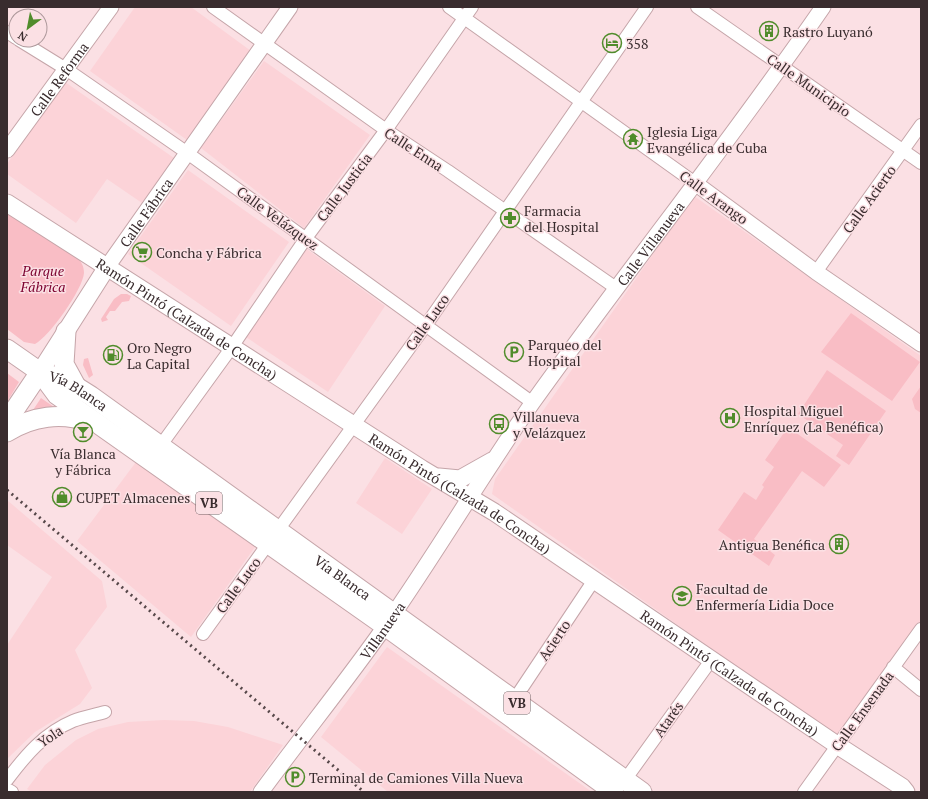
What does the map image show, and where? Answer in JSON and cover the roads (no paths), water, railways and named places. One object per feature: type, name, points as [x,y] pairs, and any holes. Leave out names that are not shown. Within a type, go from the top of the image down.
[{"type":"main road","name":"Ramón Pintó (Calzada de Concha)","points":[[7,203],[428,472],[470,496],[837,745],[902,787],[906,792]]},
{"type":"main road","name":"Calle Fábrica","points":[[7,421],[107,267]]},
{"type":"main road","points":[[66,331],[64,364],[76,386]]},
{"type":"main road","name":"Vía Blanca","points":[[7,350],[40,372],[64,379],[76,386],[161,445],[273,537]]},
{"type":"main road","name":"Vía Blanca","points":[[40,372],[57,395],[102,427],[273,537],[620,786],[642,792]]},
{"type":"main road","points":[[7,432],[25,422],[60,416],[78,418],[102,427]]},
{"type":"main road","points":[[428,472],[443,478],[460,479],[492,461]]},
{"type":"main road","name":"Vía Blanca","points":[[389,619],[514,700],[620,786]]},
{"type":"street","name":"Calle Reforma","points":[[7,150],[111,7]]},
{"type":"street","name":"Calle Enna","points":[[213,7],[386,130],[616,288]]},
{"type":"street","name":"Calle Fábrica","points":[[107,267],[186,152],[290,7]]},
{"type":"street","name":"Calle Arango","points":[[449,7],[695,183],[816,272],[921,344]]},
{"type":"street","name":"Calle Justicia","points":[[161,445],[232,347],[306,238],[386,130],[472,7]]},
{"type":"street","name":"Calle Luco","points":[[202,634],[426,325],[647,7]]},
{"type":"street","name":"Calle Municipio","points":[[697,7],[921,163]]},
{"type":"street","name":"Calle Villanueva","points":[[492,461],[616,288],[782,67],[823,7]]},
{"type":"street","name":"Calle Velázquez","points":[[32,48],[66,69],[186,152],[533,403]]},
{"type":"street","name":"Calle Acierto","points":[[816,272],[921,125]]},
{"type":"street","name":"Villanueva","points":[[261,792],[389,619],[492,461]]},
{"type":"street","name":"Acierto","points":[[514,700],[594,580]]},
{"type":"street","name":"Calle Ensenada","points":[[804,792],[921,629]]},
{"type":"street","name":"Atarés","points":[[620,786],[712,659]]},
{"type":"street","points":[[894,668],[921,690]]},
{"type":"street","name":"Yola","points":[[7,780],[23,758],[41,740],[72,722],[106,712]]},
{"type":"street","points":[[7,789],[12,792]]},
{"type":"railway","points":[[7,490],[364,792]]},
{"type":"place","name":"Rastro Luyanó","points":[[769,31]]},
{"type":"place","name":"358","points":[[612,43]]},
{"type":"place","name":"Iglesia Liga Evangélica de Cuba","points":[[633,139]]},
{"type":"place","name":"Farmacia del Hospital","points":[[510,218]]},
{"type":"place","name":"Concha y Fábrica","points":[[142,252]]},
{"type":"place","name":"Parqueo del Hospital","points":[[514,352]]},
{"type":"place","name":"Oro Negro La Capital","points":[[113,355]]},
{"type":"place","name":"Hospital Miguel Enríquez (La Benéfica)","points":[[730,418]]},
{"type":"place","name":"Villanueva y Velázquez","points":[[499,424]]},
{"type":"place","name":"Vía Blanca y Fábrica","points":[[83,432]]},
{"type":"place","name":"CUPET Almacenes","points":[[62,497]]},
{"type":"place","name":"Antigua Benéfica","points":[[839,544]]},
{"type":"place","name":"Facultad de Enfermería Lidia Doce","points":[[682,596]]},
{"type":"place","name":"Terminal de Camiones Villa Nueva","points":[[295,777]]},
{"type":"park label","name":"Parque Fábrica","points":[[43,278]]}]
